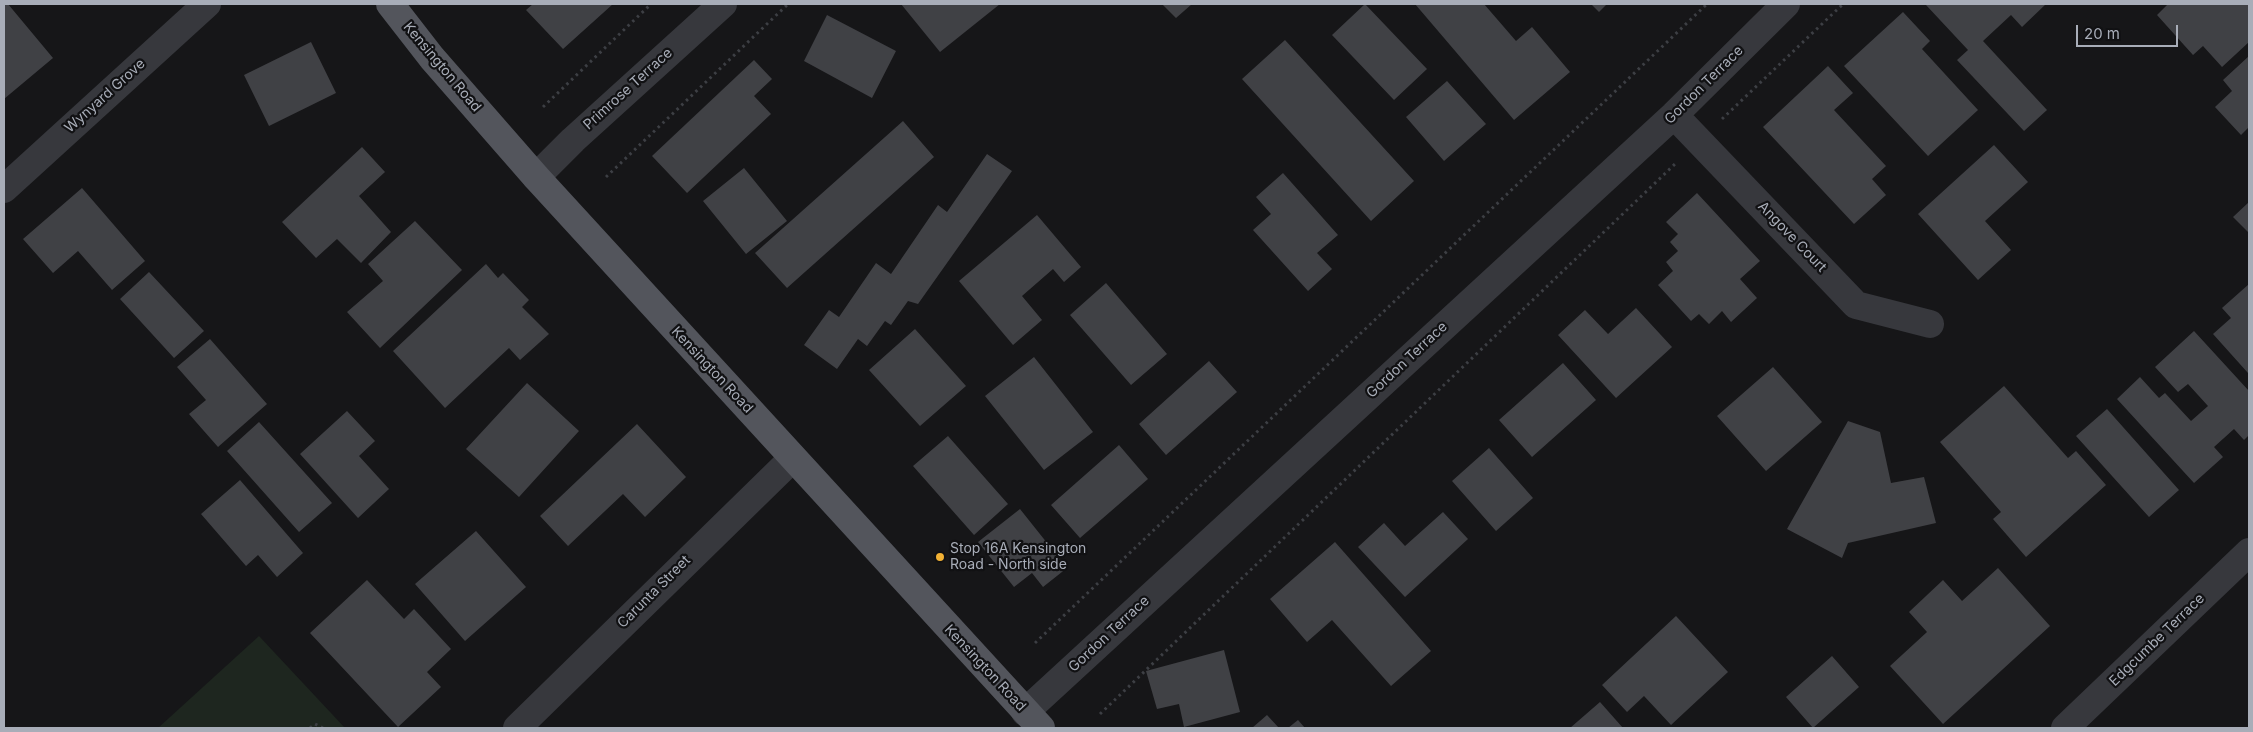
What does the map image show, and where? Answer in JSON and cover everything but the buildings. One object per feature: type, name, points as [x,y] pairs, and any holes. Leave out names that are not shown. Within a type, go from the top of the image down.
[{"type":"main road","name":"Kensington Road","points":[[390,4],[432,58],[536,177],[1033,720]]},
{"type":"street","name":"Wynyard Grove","points":[[4,188],[207,4]]},
{"type":"street","name":"Primrose Terrace","points":[[536,177],[573,140],[723,4]]},
{"type":"street","name":"Gordon Terrace","points":[[1033,720],[1674,115],[1786,4]]},
{"type":"street","name":"Angove Court","points":[[1674,115],[1856,305],[1930,324]]},
{"type":"street","name":"Carunta Street","points":[[517,728],[793,458]]},
{"type":"street","name":"Edgcumbe Terrace","points":[[2065,728],[2249,552]]},
{"type":"path","points":[[543,107],[651,4]]},
{"type":"path","points":[[606,177],[788,4]]},
{"type":"path","points":[[1035,643],[1707,4]]},
{"type":"path","points":[[1100,714],[1842,4]]},
{"type":"path","points":[[310,728],[315,724],[323,728]]},
{"type":"shaded area","points":[[259,636],[345,728],[158,728]]},
{"type":"place","name":"Stop 16A Kensington Road - North side","points":[[940,557]]}]
